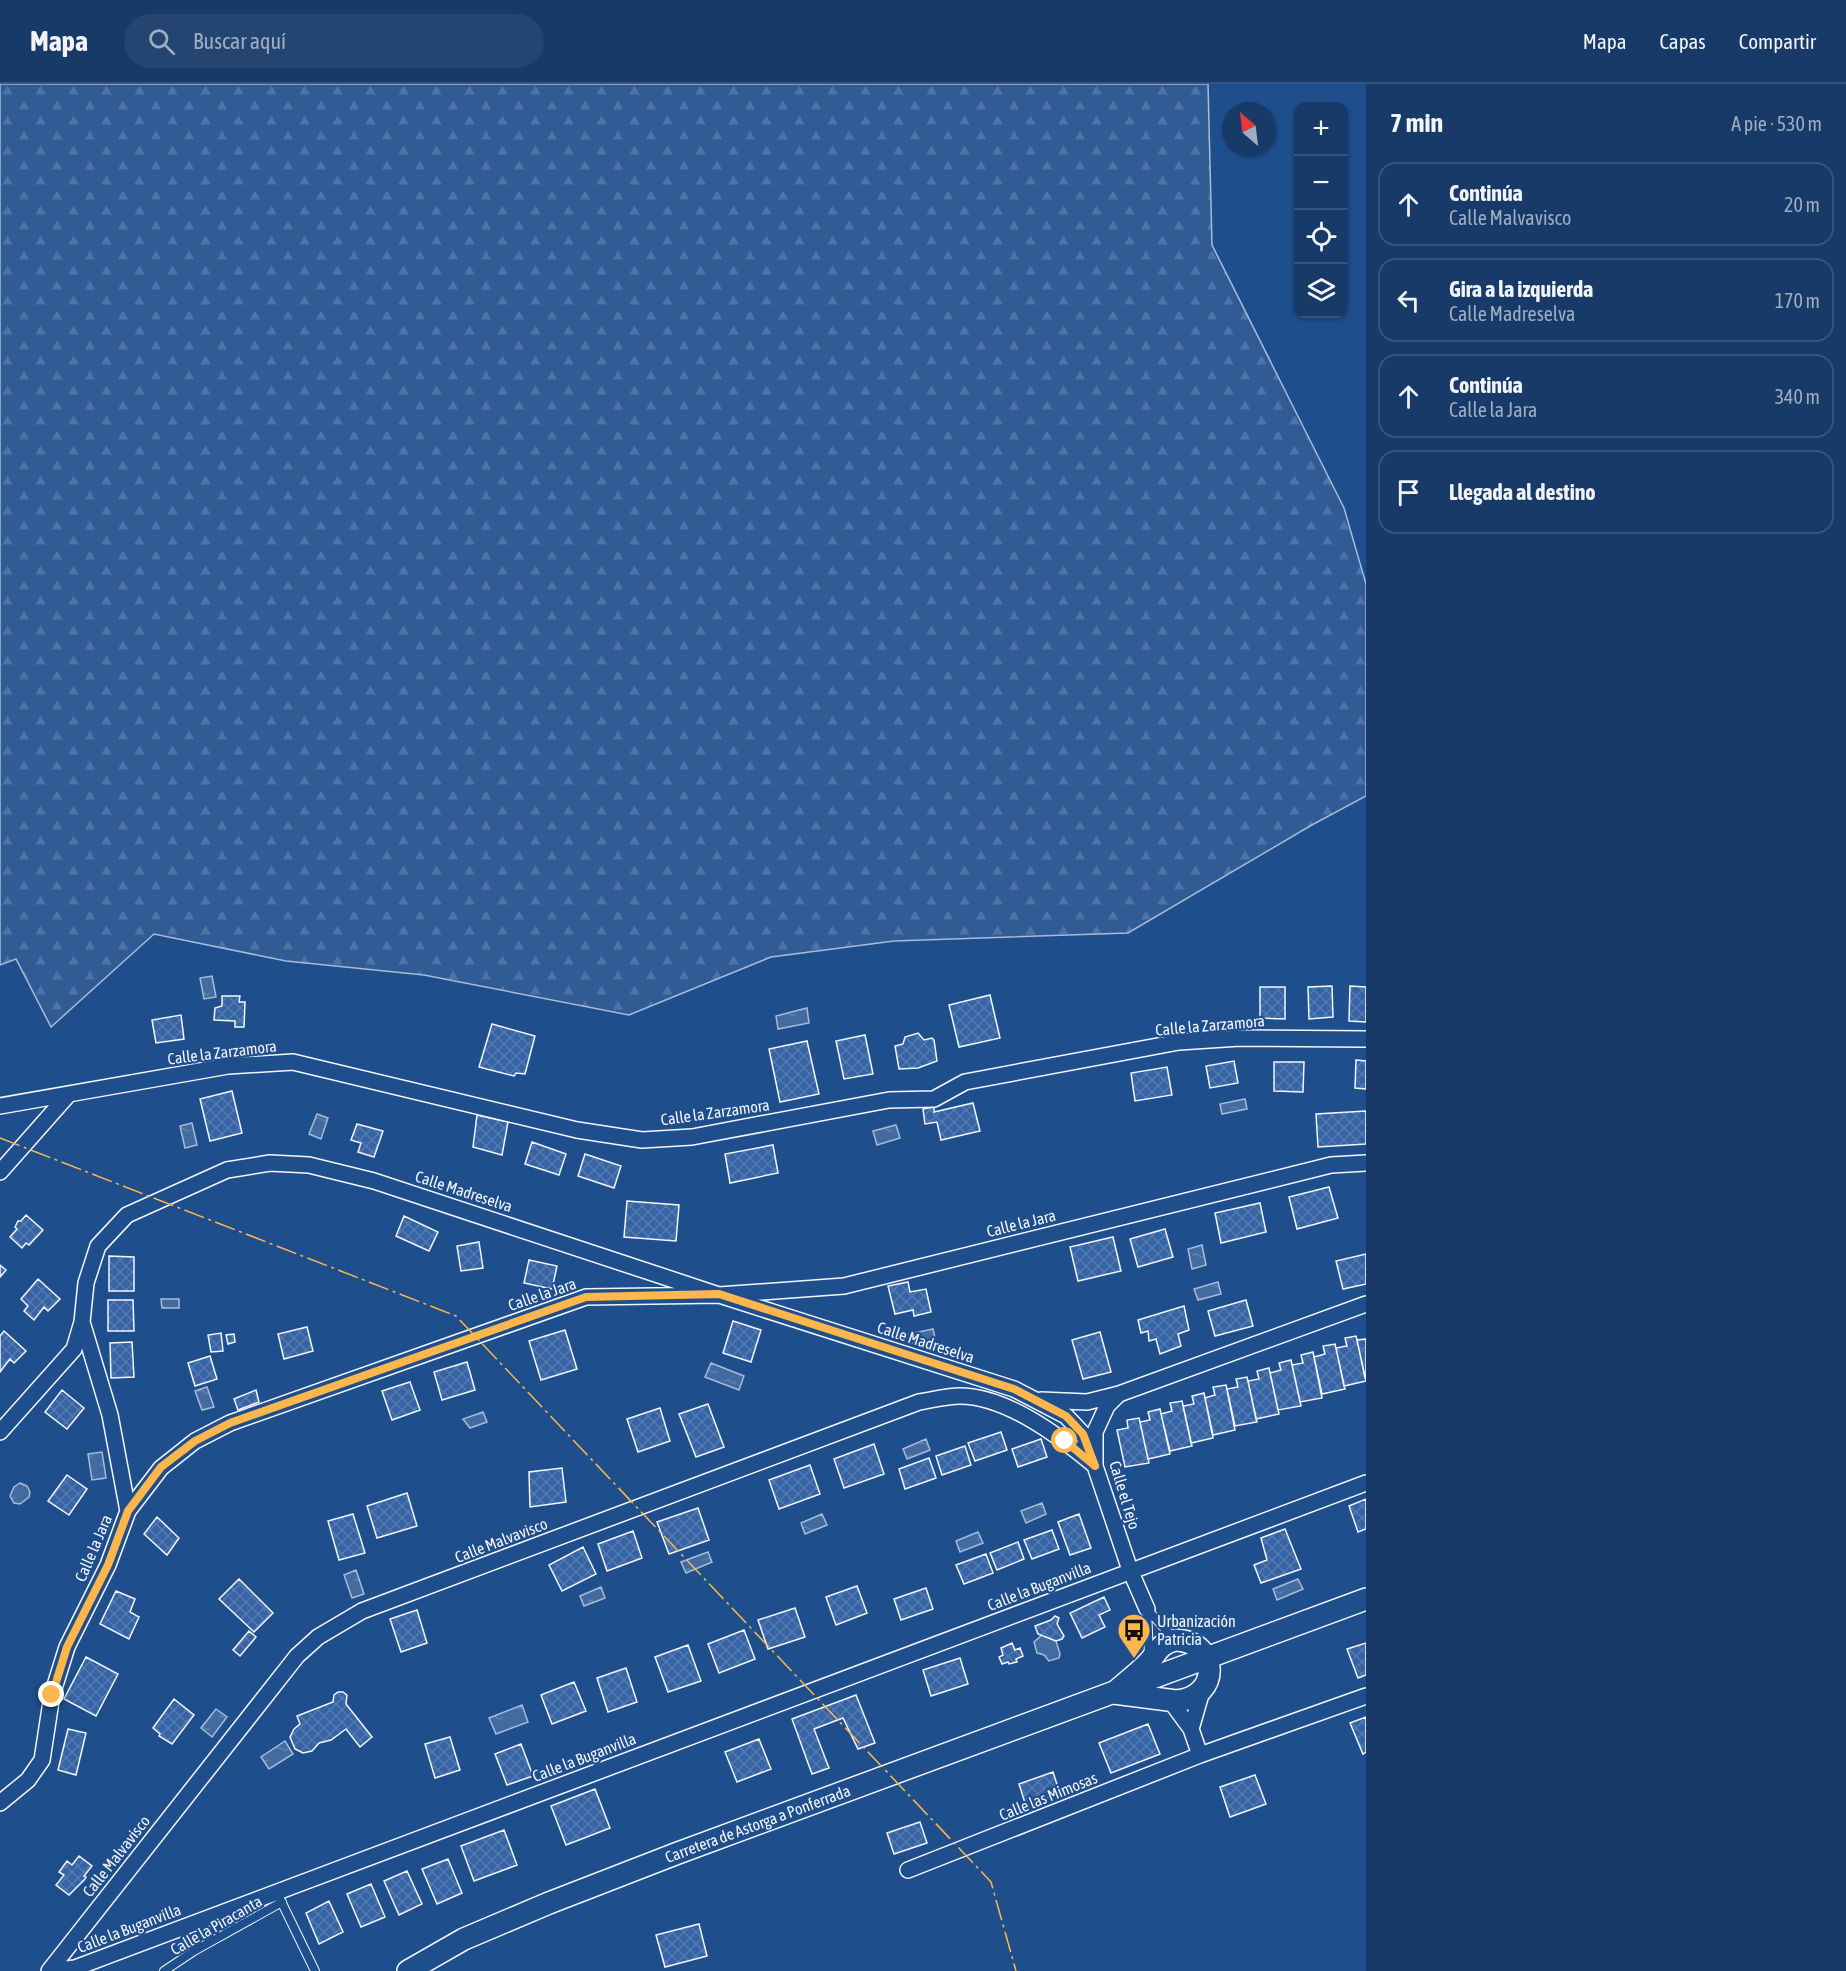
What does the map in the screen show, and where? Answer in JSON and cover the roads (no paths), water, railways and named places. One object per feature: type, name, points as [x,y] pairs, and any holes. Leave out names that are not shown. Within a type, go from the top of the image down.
[{"type":"main road","name":"Carretera de Astorga a Ponferrada","points":[[408,1971],[464,1939],[549,1903],[689,1849],[1114,1693],[1149,1671],[1197,1662],[1366,1599]]},
{"type":"main road","name":"Carretera de Astorga a Ponferrada","points":[[1149,1671],[1157,1649],[1166,1642],[1197,1662],[1221,1664],[1251,1642]]},
{"type":"main road","name":"Carretera de Astorga a Ponferrada","points":[[1114,1693],[1186,1701],[1194,1697],[1197,1662]]},
{"type":"main road","points":[[1149,1671],[1157,1692],[1169,1700]]},
{"type":"street","name":"Calle la Zarzamora","points":[[0,1106],[228,1066],[293,1062],[577,1130],[642,1140],[692,1137],[889,1100],[934,1099],[965,1082],[1179,1042],[1240,1038],[1366,1039]]},
{"type":"street","points":[[0,1172],[69,1094]]},
{"type":"street","name":"Calle la Jara","points":[[0,1803],[28,1780],[42,1760],[52,1695],[67,1647],[108,1565],[128,1511],[161,1467],[195,1441],[230,1423],[586,1297],[719,1294],[844,1286],[1331,1165],[1366,1162]]},
{"type":"street","name":"Calle Madreselva","points":[[0,1432],[74,1349],[82,1322],[86,1283],[98,1246],[127,1215],[227,1170],[270,1163],[309,1165],[374,1181],[1014,1389],[1066,1416],[1083,1434],[1095,1466]]},
{"type":"street","name":"Calle Madreselva","points":[[1035,1399],[1086,1402],[1119,1394],[1366,1304]]},
{"type":"street","points":[[82,1322],[110,1415],[128,1511]]},
{"type":"street","name":"Calle el Tejo","points":[[1119,1394],[1107,1406],[1095,1432],[1095,1466],[1130,1570],[1147,1609]]},
{"type":"street","name":"Calle Malvavisco","points":[[49,1971],[297,1656],[318,1637],[362,1611],[919,1402],[961,1396],[990,1401],[1023,1415],[1065,1441],[1095,1466]]},
{"type":"street","name":"Calle la Buganvilla","points":[[49,1971],[75,1968],[279,1897],[1130,1570],[1366,1483]]},
{"type":"street","points":[[1191,1729],[1197,1662]]},
{"type":"street","name":"Calle las Mimosas","points":[[908,1870],[1200,1755],[1366,1696]]},
{"type":"street","points":[[1169,1700],[1191,1729],[1200,1755]]},
{"type":"lane","points":[[1147,1609],[1197,1662]]},
{"type":"lane","points":[[1147,1609],[1149,1671]]},
{"type":"lane","points":[[279,1897],[315,1971]]},
{"type":"lane","name":"Calle la Piracanta","points":[[164,1971],[279,1897]]},
{"type":"water","points":[[212,976],[216,997],[204,999],[200,978]]},
{"type":"water","points":[[807,1008],[809,1023],[778,1029],[776,1016]]},
{"type":"water","points":[[1245,1099],[1247,1109],[1222,1114],[1220,1104]]},
{"type":"water","points":[[317,1114],[328,1118],[321,1139],[309,1134]]},
{"type":"water","points":[[192,1123],[197,1145],[185,1148],[180,1126]]},
{"type":"water","points":[[896,1125],[900,1138],[877,1145],[873,1131]]},
{"type":"water","points":[[1202,1245],[1206,1265],[1192,1269],[1188,1249]]},
{"type":"water","points":[[1218,1282],[1221,1294],[1198,1300],[1194,1289]]},
{"type":"water","points":[[161,1299],[179,1299],[179,1308],[162,1308]]},
{"type":"water","points":[[933,1329],[935,1338],[911,1343],[909,1334]]},
{"type":"water","points":[[711,1363],[744,1376],[739,1390],[705,1377]]},
{"type":"water","points":[[207,1387],[214,1407],[202,1410],[195,1391]]},
{"type":"water","points":[[483,1412],[487,1422],[470,1428],[463,1419]]},
{"type":"water","points":[[926,1439],[930,1450],[907,1459],[903,1449]]},
{"type":"water","points":[[102,1452],[106,1478],[92,1480],[88,1454]]},
{"type":"water","points":[[20,1483],[27,1486],[30,1492],[29,1497],[20,1504],[14,1503],[10,1496],[14,1487]]},
{"type":"water","points":[[1042,1503],[1046,1514],[1026,1523],[1021,1511]]},
{"type":"water","points":[[822,1514],[827,1525],[805,1534],[801,1523]]},
{"type":"water","points":[[978,1532],[983,1543],[960,1552],[956,1541]]},
{"type":"water","points":[[708,1552],[712,1562],[686,1573],[681,1562]]},
{"type":"water","points":[[356,1570],[364,1594],[352,1598],[344,1575]]},
{"type":"water","points":[[1298,1579],[1303,1589],[1277,1600],[1273,1589]]},
{"type":"water","points":[[601,1587],[605,1598],[584,1606],[580,1596]]},
{"type":"water","points":[[1042,1635],[1056,1641],[1059,1658],[1049,1661],[1044,1655],[1037,1653],[1034,1642]]},
{"type":"water","points":[[522,1705],[528,1722],[496,1734],[489,1718]]},
{"type":"water","points":[[216,1709],[227,1717],[212,1737],[201,1728]]},
{"type":"water","points":[[285,1741],[293,1754],[269,1769],[261,1757]]},
{"type":"place","name":"Urbanización Patricia","points":[[1134,1659]]}]
